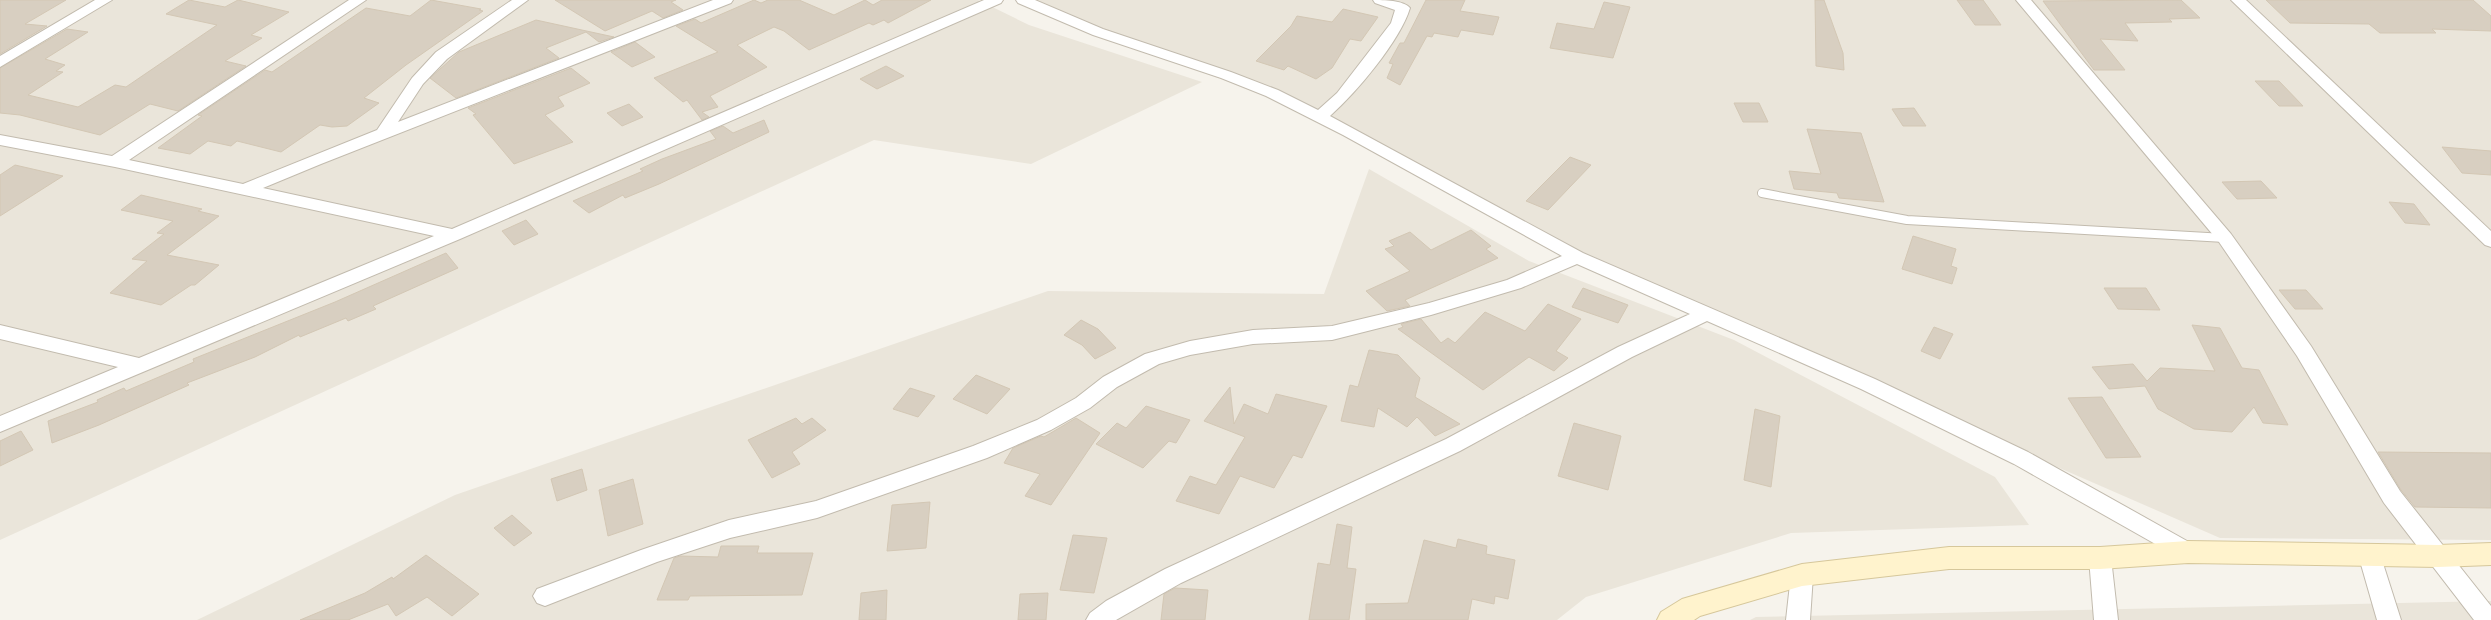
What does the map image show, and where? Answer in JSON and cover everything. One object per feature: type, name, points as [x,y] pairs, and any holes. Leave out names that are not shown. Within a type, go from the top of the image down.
[{"type":"street","points":[[0,62],[105,0]]},
{"type":"street","points":[[115,162],[359,0]]},
{"type":"street","points":[[383,133],[408,94],[432,64],[468,35],[521,0]]},
{"type":"street","points":[[242,191],[383,133],[726,0]]},
{"type":"street","points":[[0,424],[139,364],[454,235],[996,0]]},
{"type":"street","points":[[1023,0],[1098,32],[1239,80],[1272,93],[1577,257],[1868,384],[2021,458],[2188,552]]},
{"type":"street","points":[[1319,117],[1343,96],[1398,24],[1403,8],[1380,0]]},
{"type":"street","points":[[2023,0],[2225,238],[2304,351],[2392,497],[2488,620]]},
{"type":"street","points":[[2238,0],[2491,241]]},
{"type":"street","points":[[0,140],[115,162],[242,191],[454,235]]},
{"type":"street","points":[[545,596],[649,556],[729,529],[817,509],[980,452],[1044,425],[1083,404],[1110,382],[1152,359],[1190,348],[1253,337],[1332,333],[1431,309],[1514,284],[1577,257]]},
{"type":"street","points":[[1098,620],[1114,608],[1173,576],[1454,445],[1508,417],[1625,352],[1708,313]]},
{"type":"street","points":[[0,332],[139,364]]},
{"type":"street","points":[[1671,620],[1692,607],[1802,575],[1949,558],[2100,558],[2188,552],[2438,556],[2491,554]]},
{"type":"street","points":[[2369,554],[2389,620]]},
{"type":"street","points":[[2100,558],[2106,620]]},
{"type":"street","points":[[1798,620],[1802,575]]},
{"type":"lane","points":[[1762,193],[1907,220],[2225,238]]},
{"type":"shaded area","points":[[0,0],[978,0],[1029,25],[1202,82],[1031,164],[874,140],[0,540]]},
{"type":"shaded area","points":[[1017,0],[2491,0],[2491,540],[2220,538],[1556,248],[1229,72]]},
{"type":"shaded area","points":[[1369,169],[1529,261],[1734,340],[1995,477],[2029,525],[1791,533],[1586,597],[1557,620],[197,620],[455,495],[1048,291],[1324,294]]},
{"type":"shaded area","points":[[2491,601],[2491,620],[1750,620],[1756,617]]},
{"type":"building","points":[[0,0],[66,0],[25,24],[47,26],[0,54]]},
{"type":"building","points":[[189,0],[225,7],[238,0],[289,12],[251,35],[262,38],[225,61],[246,66],[178,111],[150,104],[100,135],[20,115],[0,113],[0,68],[67,29],[88,32],[45,59],[65,65],[56,71],[63,72],[28,95],[78,107],[115,85],[126,87],[217,25],[166,14]]},
{"type":"building","points":[[431,0],[481,9],[479,10],[483,11],[406,65],[364,98],[379,103],[347,126],[332,127],[320,125],[281,152],[237,141],[231,146],[208,141],[190,154],[158,148],[202,116],[198,115],[265,70],[272,72],[366,8],[410,16]]},
{"type":"building","points":[[555,0],[676,0],[671,2],[683,10],[663,18],[652,11],[605,31]]},
{"type":"building","points":[[754,0],[761,3],[768,0],[799,0],[834,15],[865,0],[873,5],[882,0],[931,0],[888,23],[884,20],[873,25],[869,23],[809,50],[784,31],[774,27],[737,45],[767,67],[710,96],[718,107],[702,112],[709,117],[702,120],[687,100],[683,102],[654,78],[718,52],[676,26],[695,19],[701,23]]},
{"type":"building","points":[[1426,0],[1465,0],[1460,11],[1499,17],[1493,35],[1461,30],[1458,37],[1434,33],[1432,37],[1427,36],[1400,85],[1387,78],[1393,64],[1389,63],[1400,43],[1404,43]]},
{"type":"building","points":[[1815,0],[1824,0],[1843,53],[1844,70],[1816,66]]},
{"type":"building","points":[[1957,0],[1983,0],[2001,25],[1975,25]]},
{"type":"building","points":[[2181,0],[2200,18],[2169,19],[2172,22],[2125,23],[2138,41],[2100,39],[2125,70],[2094,70],[2043,1]]},
{"type":"building","points":[[2266,0],[2473,0],[2491,16],[2491,31],[2432,29],[2436,33],[2380,33],[2369,24],[2290,23]]},
{"type":"building","points":[[1604,2],[1630,7],[1613,58],[1550,48],[1557,23],[1594,29]]},
{"type":"building","points":[[1343,9],[1378,17],[1361,41],[1350,39],[1332,68],[1316,79],[1288,66],[1284,70],[1256,61],[1291,26],[1297,16],[1332,22]]},
{"type":"building","points":[[536,20],[614,37],[599,42],[586,32],[546,48],[559,58],[456,98],[430,78],[459,52]]},
{"type":"building","points":[[635,42],[655,57],[632,67],[611,52]]},
{"type":"building","points":[[886,66],[904,76],[877,89],[860,79]]},
{"type":"building","points":[[571,68],[590,83],[558,97],[564,106],[545,115],[573,142],[514,164],[473,115],[476,114],[468,108]]},
{"type":"building","points":[[2255,81],[2279,81],[2303,106],[2279,106]]},
{"type":"building","points":[[1734,103],[1759,103],[1768,122],[1743,122]]},
{"type":"building","points":[[629,104],[643,117],[622,126],[607,113]]},
{"type":"building","points":[[1914,108],[1926,126],[1903,126],[1892,109]]},
{"type":"building","points":[[764,120],[769,132],[659,184],[625,198],[623,195],[589,213],[573,201],[643,171],[640,169],[662,159],[716,139],[710,131],[723,126],[733,133]]},
{"type":"building","points":[[1807,129],[1861,133],[1884,202],[1839,198],[1837,193],[1794,189],[1789,171],[1821,174]]},
{"type":"building","points":[[2442,147],[2491,151],[2491,175],[2462,173]]},
{"type":"building","points":[[1570,157],[1591,165],[1548,210],[1526,201]]},
{"type":"building","points":[[15,165],[63,176],[0,216],[0,175]]},
{"type":"building","points":[[2261,181],[2277,198],[2237,199],[2222,182]]},
{"type":"building","points":[[141,195],[202,209],[198,211],[219,216],[167,255],[219,265],[195,285],[191,285],[161,305],[110,293],[147,261],[132,259],[164,234],[157,233],[173,221],[121,210]]},
{"type":"building","points":[[2389,202],[2414,204],[2430,225],[2405,223]]},
{"type":"building","points":[[526,220],[538,234],[514,245],[502,231]]},
{"type":"building","points":[[1471,230],[1491,246],[1486,249],[1498,258],[1405,300],[1410,306],[1387,311],[1366,291],[1410,271],[1385,249],[1394,246],[1389,241],[1410,232],[1431,250]]},
{"type":"building","points":[[1913,236],[1956,249],[1951,266],[1957,268],[1952,284],[1902,269]]},
{"type":"building","points":[[446,253],[458,268],[373,306],[376,309],[348,321],[346,318],[300,337],[299,335],[255,357],[187,383],[189,385],[99,425],[52,443],[48,421],[98,402],[97,400],[124,388],[126,391],[194,362],[193,359],[335,302]]},
{"type":"building","points":[[1583,288],[1628,305],[1618,323],[1572,307]]},
{"type":"building","points":[[2104,288],[2146,288],[2160,310],[2118,309]]},
{"type":"building","points":[[2279,290],[2306,290],[2323,309],[2295,309]]},
{"type":"building","points":[[1548,304],[1581,319],[1556,351],[1568,358],[1554,371],[1529,357],[1483,390],[1398,329],[1403,327],[1401,324],[1421,319],[1441,343],[1448,338],[1455,343],[1485,312],[1525,331]]},
{"type":"building","points":[[1081,320],[1098,329],[1116,348],[1095,359],[1082,345],[1064,335]]},
{"type":"building","points":[[2192,325],[2220,328],[2242,368],[2259,370],[2288,425],[2263,423],[2254,407],[2232,432],[2194,429],[2158,409],[2145,386],[2109,389],[2092,367],[2133,364],[2147,381],[2160,368],[2215,371]]},
{"type":"building","points":[[1934,327],[1953,334],[1940,359],[1921,351]]},
{"type":"building","points":[[1369,350],[1398,355],[1420,378],[1415,397],[1460,424],[1435,436],[1417,417],[1407,427],[1378,408],[1374,427],[1341,421],[1350,385],[1358,387]]},
{"type":"building","points":[[976,375],[1010,389],[987,414],[953,399]]},
{"type":"building","points":[[1230,387],[1234,424],[1244,404],[1268,414],[1276,394],[1327,406],[1302,458],[1293,455],[1274,488],[1240,476],[1219,514],[1176,501],[1190,476],[1216,485],[1245,437],[1204,421]]},
{"type":"building","points":[[910,388],[935,396],[918,417],[893,409]]},
{"type":"building","points":[[2102,397],[2141,457],[2106,458],[2068,398]]},
{"type":"building","points":[[1146,406],[1190,420],[1176,443],[1169,441],[1143,468],[1096,444],[1117,423],[1126,428]]},
{"type":"building","points":[[1755,409],[1780,416],[1771,487],[1744,480]]},
{"type":"building","points":[[796,418],[802,424],[812,418],[826,430],[792,452],[800,464],[772,478],[748,440]]},
{"type":"building","points":[[1076,418],[1100,433],[1051,505],[1025,496],[1040,474],[1004,463],[1013,448],[1041,436],[1044,437]]},
{"type":"building","points":[[1574,423],[1621,436],[1608,490],[1558,476]]},
{"type":"building","points":[[21,431],[33,450],[0,466],[0,441]]},
{"type":"building","points":[[2378,452],[2491,453],[2491,508],[2415,507],[2401,490]]},
{"type":"building","points":[[582,469],[587,490],[557,501],[551,479]]},
{"type":"building","points":[[633,479],[643,524],[608,536],[599,490]]},
{"type":"building","points":[[930,502],[926,548],[887,551],[892,505]]},
{"type":"building","points":[[512,515],[532,533],[514,546],[494,528]]},
{"type":"building","points":[[1337,524],[1352,527],[1347,568],[1356,569],[1349,620],[1309,620],[1318,563],[1330,565]]},
{"type":"building","points":[[1073,535],[1107,538],[1094,593],[1060,590]]},
{"type":"building","points":[[1458,539],[1487,546],[1486,554],[1515,560],[1508,599],[1495,596],[1494,604],[1472,599],[1468,620],[1366,620],[1366,604],[1408,603],[1424,540],[1456,548]]},
{"type":"building","points":[[721,546],[759,546],[757,553],[813,553],[802,595],[690,596],[688,600],[657,600],[674,558],[680,556],[718,557]]},
{"type":"building","points":[[426,555],[479,594],[452,616],[427,597],[396,616],[388,604],[348,620],[300,620],[365,593],[392,577],[393,579]]},
{"type":"building","points":[[1175,588],[1208,590],[1205,620],[1161,620],[1164,594]]},
{"type":"building","points":[[887,590],[886,620],[859,620],[861,593]]},
{"type":"building","points":[[1048,593],[1046,620],[1018,620],[1020,594]]}]
